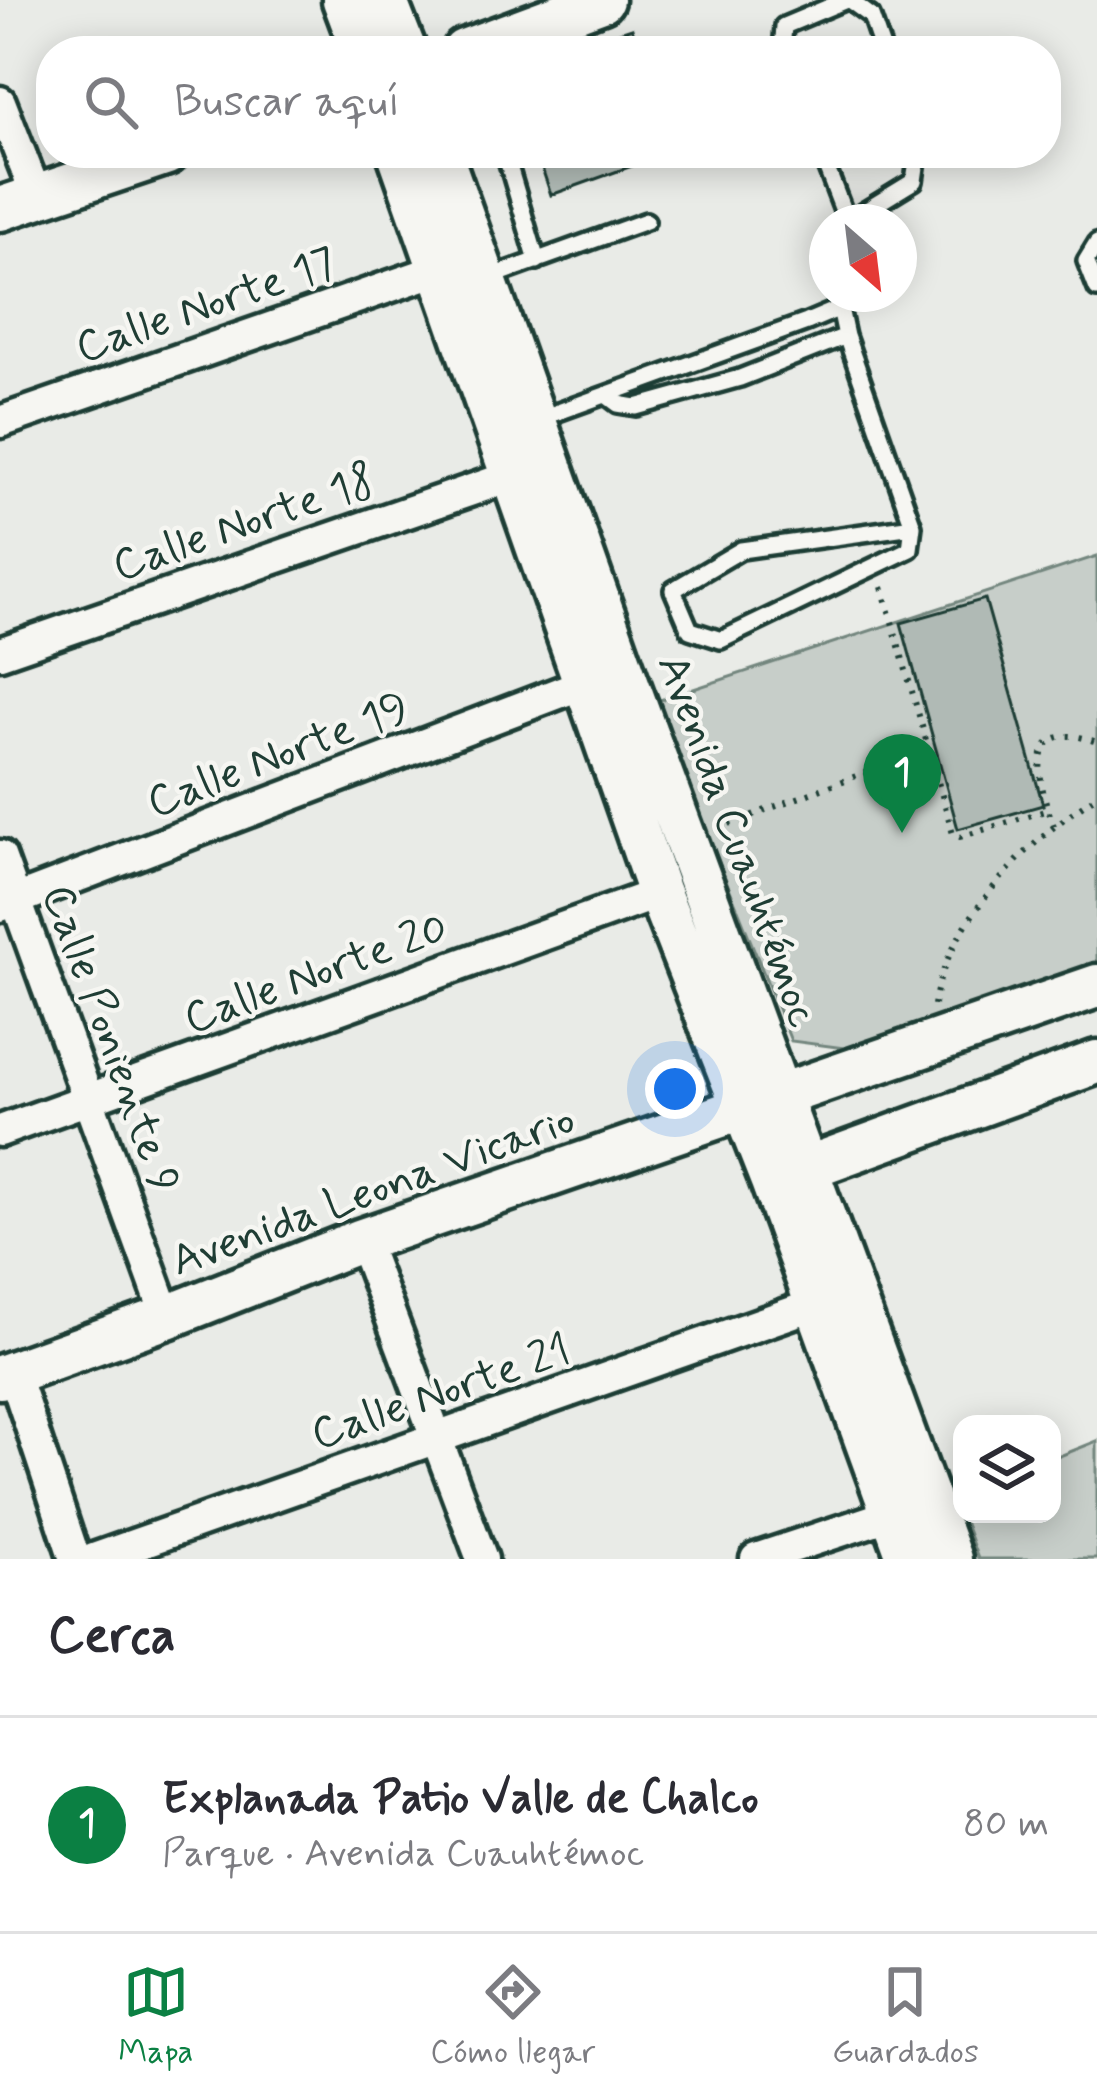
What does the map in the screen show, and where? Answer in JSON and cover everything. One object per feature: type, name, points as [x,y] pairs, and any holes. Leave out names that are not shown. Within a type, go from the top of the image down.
[{"type":"main road","points":[[344,0],[357,36]]},
{"type":"main road","points":[[385,0],[399,36]]},
{"type":"main road","points":[[508,36],[602,0]]},
{"type":"main road","points":[[18,203],[122,168]]},
{"type":"main road","name":"Avenida Cuauhtémoc","points":[[404,168],[440,269],[517,428],[687,840],[762,1104]]},
{"type":"main road","name":"Avenida Cuauhtémoc","points":[[445,168],[482,280],[517,428],[515,475],[659,893],[762,1104],[950,1559]]},
{"type":"main road","name":"Avenida Leona Vicario","points":[[6,1374],[362,1240],[1097,986]]},
{"type":"main road","points":[[789,1174],[1097,1062]]},
{"type":"main road","name":"Avenida Cuauhtémoc","points":[[789,1174],[816,1304],[909,1559]]},
{"type":"street","points":[[0,102],[18,203]]},
{"type":"street","name":"Calle Norte 17","points":[[0,422],[440,269]]},
{"type":"street","name":"Calle Norte 18","points":[[0,653],[515,475]]},
{"type":"street","name":"Calle Norte 19","points":[[8,903],[585,683]]},
{"type":"street","name":"Calle Poniente 9","points":[[0,856],[8,903],[88,1101],[167,1317]]},
{"type":"street","name":"Calle Norte 20","points":[[0,1131],[659,893]]},
{"type":"street","points":[[362,1240],[482,1559]]},
{"type":"street","name":"Calle Norte 21","points":[[94,1559],[816,1304]]},
{"type":"street","points":[[6,1374],[75,1559]]},
{"type":"street","points":[[756,1559],[892,1514]]},
{"type":"lane","points":[[783,36],[784,26],[848,0],[871,16],[878,36]]},
{"type":"lane","points":[[509,168],[537,261]]},
{"type":"lane","points":[[827,168],[840,204]]},
{"type":"lane","points":[[875,204],[914,181],[916,168]]},
{"type":"lane","points":[[482,280],[646,221]]},
{"type":"lane","points":[[1097,243],[1086,261],[1097,289]]},
{"type":"lane","points":[[517,428],[728,351],[815,312]]},
{"type":"lane","points":[[842,312],[913,526],[910,549],[721,640],[690,630],[673,590],[741,550],[913,526]]},
{"type":"lane","points":[[606,395],[618,404],[637,407],[740,378],[846,335]]},
{"type":"lane","points":[[728,351],[740,378]]},
{"type":"path","points":[[876,567],[950,827],[960,837],[1048,810]]},
{"type":"path","points":[[1054,826],[1039,754],[1048,739],[1078,735],[1097,742]]},
{"type":"path","points":[[687,840],[928,749]]},
{"type":"path","points":[[928,1042],[938,980],[950,952],[998,880],[1054,826],[1097,796]]},
{"type":"shaded area","points":[[1097,556],[1097,964],[852,1049],[791,1041],[654,702]]},
{"type":"shaded area","points":[[1097,1441],[1097,1559],[978,1559],[965,1523],[1061,1523],[1061,1455]]},
{"type":"building","points":[[632,28],[634,36],[608,36]]},
{"type":"building","points":[[542,168],[626,168],[551,195]]},
{"type":"building","points":[[985,599],[1043,805],[958,829],[901,623]]},
{"type":"place","name":"Explanada Patio Valle de Chalco","points":[[902,833]]}]
